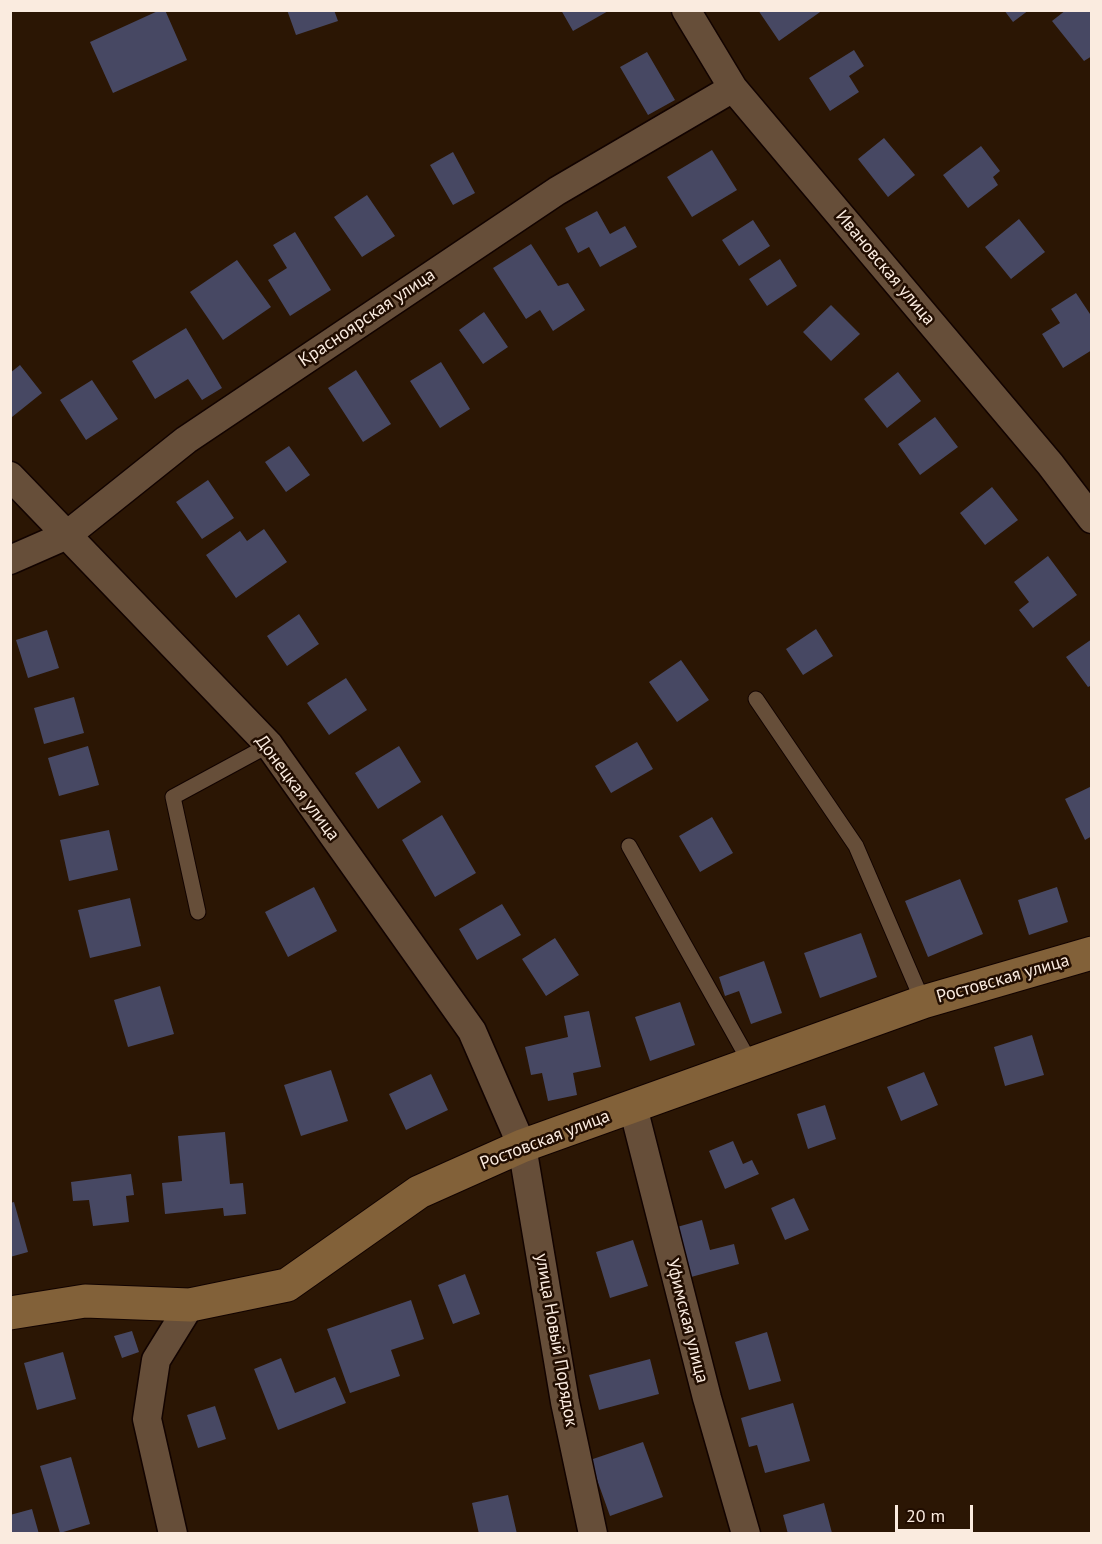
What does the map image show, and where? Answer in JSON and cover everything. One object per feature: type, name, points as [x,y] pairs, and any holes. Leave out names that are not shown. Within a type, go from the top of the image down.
[{"type":"street","name":"Ивановская улица","points":[[687,10],[733,88],[1050,464],[1092,519]]},
{"type":"street","name":"Красноярская улица","points":[[10,560],[67,535],[195,434],[557,191],[733,88]]},
{"type":"street","name":"Донецкая улица","points":[[10,476],[269,745],[472,1031],[522,1146]]},
{"type":"street","name":"Ростовская улица","points":[[10,1313],[85,1302],[190,1305],[287,1285],[419,1192],[522,1146],[922,1002],[1092,953]]},
{"type":"street","name":"Уфимская улица","points":[[633,1107],[707,1398],[746,1533]]},
{"type":"street","name":"улица Новый Порядок","points":[[522,1146],[565,1402],[593,1533]]},
{"type":"street","points":[[173,1533],[147,1419],[156,1360],[190,1305]]},
{"type":"lane","points":[[756,699],[856,846],[922,1002]]},
{"type":"lane","points":[[198,912],[173,797],[269,745]]},
{"type":"lane","points":[[629,846],[751,1064]]},
{"type":"building","points":[[160,10],[165,10],[187,60],[113,93],[90,42]]},
{"type":"building","points":[[287,10],[334,10],[338,21],[296,35]]},
{"type":"building","points":[[561,10],[610,10],[573,31]]},
{"type":"building","points":[[758,10],[823,10],[779,41]]},
{"type":"building","points":[[1004,10],[1029,10],[1013,22]]},
{"type":"building","points":[[1066,10],[1092,10],[1092,56],[1084,61],[1052,21]]},
{"type":"building","points":[[854,50],[864,66],[849,76],[859,92],[830,111],[809,78]]},
{"type":"building","points":[[647,52],[675,100],[648,115],[620,67]]},
{"type":"building","points":[[884,138],[915,175],[888,197],[858,159]]},
{"type":"building","points":[[981,146],[1000,171],[993,177],[998,185],[968,208],[943,175]]},
{"type":"building","points":[[712,150],[737,190],[692,217],[667,177]]},
{"type":"building","points":[[453,152],[475,193],[453,205],[430,165]]},
{"type":"building","points":[[367,195],[395,236],[362,257],[334,217]]},
{"type":"building","points":[[597,211],[610,234],[625,226],[637,247],[600,267],[589,247],[578,253],[565,228]]},
{"type":"building","points":[[1019,219],[1045,252],[1011,279],[985,247]]},
{"type":"building","points":[[753,220],[770,246],[739,266],[722,240]]},
{"type":"building","points":[[295,232],[331,290],[290,316],[268,280],[287,268],[273,245]]},
{"type":"building","points":[[531,244],[558,286],[568,283],[585,310],[553,331],[540,310],[526,319],[493,268]]},
{"type":"building","points":[[780,259],[797,286],[767,306],[749,279]]},
{"type":"building","points":[[237,260],[271,307],[223,340],[190,292]]},
{"type":"building","points":[[1076,293],[1092,317],[1092,350],[1063,368],[1042,334],[1060,323],[1051,309]]},
{"type":"building","points":[[831,305],[860,334],[831,361],[803,332]]},
{"type":"building","points":[[484,312],[508,347],[483,364],[459,330]]},
{"type":"building","points":[[186,328],[222,388],[202,400],[188,379],[155,399],[132,361]]},
{"type":"building","points":[[441,362],[470,409],[440,428],[410,381]]},
{"type":"building","points":[[20,365],[42,393],[12,417],[10,373]]},
{"type":"building","points":[[356,370],[391,424],[363,442],[328,388]]},
{"type":"building","points":[[898,372],[921,401],[887,428],[864,399]]},
{"type":"building","points":[[92,380],[118,419],[86,440],[60,400]]},
{"type":"building","points":[[935,417],[958,447],[920,475],[898,444]]},
{"type":"building","points":[[289,446],[310,475],[286,492],[265,462]]},
{"type":"building","points":[[208,480],[234,518],[202,539],[176,502]]},
{"type":"building","points":[[992,487],[1018,520],[985,545],[960,513]]},
{"type":"building","points":[[264,529],[287,562],[236,598],[206,555],[240,531],[247,541]]},
{"type":"building","points":[[1048,556],[1077,595],[1033,628],[1019,610],[1029,602],[1014,582]]},
{"type":"building","points":[[299,614],[319,644],[287,666],[267,636]]},
{"type":"building","points":[[816,629],[833,656],[803,675],[786,649]]},
{"type":"building","points":[[47,630],[59,668],[28,678],[16,640]]},
{"type":"building","points":[[1092,639],[1092,685],[1088,687],[1066,657]]},
{"type":"building","points":[[681,660],[709,700],[677,722],[649,682]]},
{"type":"building","points":[[346,678],[367,710],[329,735],[307,703]]},
{"type":"building","points":[[74,697],[84,733],[44,744],[34,708]]},
{"type":"building","points":[[637,742],[653,769],[611,793],[595,766]]},
{"type":"building","points":[[88,746],[99,785],[59,796],[48,758]]},
{"type":"building","points":[[399,746],[421,782],[378,809],[355,773]]},
{"type":"building","points":[[1092,786],[1092,836],[1085,840],[1065,799]]},
{"type":"building","points":[[442,815],[476,873],[435,897],[402,840]]},
{"type":"building","points":[[712,817],[733,853],[700,872],[679,836]]},
{"type":"building","points":[[109,830],[118,870],[69,881],[60,840]]},
{"type":"building","points":[[960,879],[983,934],[928,957],[905,901]]},
{"type":"building","points":[[314,887],[337,931],[288,957],[265,912]]},
{"type":"building","points":[[1057,887],[1068,922],[1029,935],[1018,900]]},
{"type":"building","points":[[130,898],[141,946],[90,958],[78,910]]},
{"type":"building","points":[[502,904],[521,935],[477,960],[459,929]]},
{"type":"building","points":[[861,933],[877,977],[820,998],[804,953]]},
{"type":"building","points":[[555,938],[579,975],[546,996],[522,959]]},
{"type":"building","points":[[764,961],[782,1013],[751,1024],[739,991],[725,996],[719,977]]},
{"type":"building","points":[[160,986],[174,1034],[128,1047],[114,1000]]},
{"type":"building","points":[[680,1002],[695,1045],[650,1061],[635,1017]]},
{"type":"building","points":[[589,1011],[601,1067],[573,1073],[577,1095],[548,1101],[542,1073],[531,1075],[525,1047],[568,1037],[564,1016]]},
{"type":"building","points":[[1032,1035],[1044,1075],[1005,1086],[994,1047]]},
{"type":"building","points":[[331,1070],[348,1121],[301,1136],[284,1085]]},
{"type":"building","points":[[924,1072],[938,1105],[901,1121],[887,1087]]},
{"type":"building","points":[[431,1074],[448,1110],[406,1130],[389,1094]]},
{"type":"building","points":[[825,1105],[836,1139],[808,1149],[797,1114]]},
{"type":"building","points":[[225,1132],[230,1184],[243,1183],[246,1214],[224,1216],[223,1208],[165,1214],[162,1183],[182,1181],[178,1136]]},
{"type":"building","points":[[733,1141],[743,1164],[752,1160],[759,1174],[725,1189],[709,1151]]},
{"type":"building","points":[[131,1174],[134,1195],[126,1196],[129,1222],[93,1226],[89,1200],[73,1201],[71,1182]]},
{"type":"building","points":[[794,1198],[809,1230],[785,1240],[771,1208]]},
{"type":"building","points":[[14,1202],[28,1252],[10,1257],[10,1203]]},
{"type":"building","points":[[702,1220],[710,1250],[734,1244],[739,1264],[691,1277],[677,1227]]},
{"type":"building","points":[[633,1240],[648,1286],[610,1298],[596,1252]]},
{"type":"building","points":[[465,1274],[480,1314],[453,1324],[438,1285]]},
{"type":"building","points":[[411,1300],[424,1339],[391,1350],[400,1376],[350,1393],[327,1329]]},
{"type":"building","points":[[132,1331],[139,1352],[122,1358],[114,1336]]},
{"type":"building","points":[[767,1332],[781,1381],[749,1390],[735,1342]]},
{"type":"building","points":[[63,1352],[76,1399],[37,1410],[24,1363]]},
{"type":"building","points":[[281,1358],[295,1393],[335,1377],[346,1403],[278,1430],[254,1369]]},
{"type":"building","points":[[650,1359],[659,1394],[599,1410],[589,1375]]},
{"type":"building","points":[[793,1403],[810,1461],[765,1473],[757,1445],[749,1447],[741,1418]]},
{"type":"building","points":[[215,1406],[226,1439],[198,1448],[187,1415]]},
{"type":"building","points":[[643,1442],[663,1497],[610,1516],[590,1460]]},
{"type":"building","points":[[71,1457],[90,1524],[60,1533],[40,1466]]},
{"type":"building","points":[[508,1495],[517,1534],[479,1534],[472,1503]]},
{"type":"building","points":[[824,1503],[832,1533],[788,1534],[783,1515]]},
{"type":"building","points":[[32,1509],[39,1534],[12,1534],[10,1515]]}]
